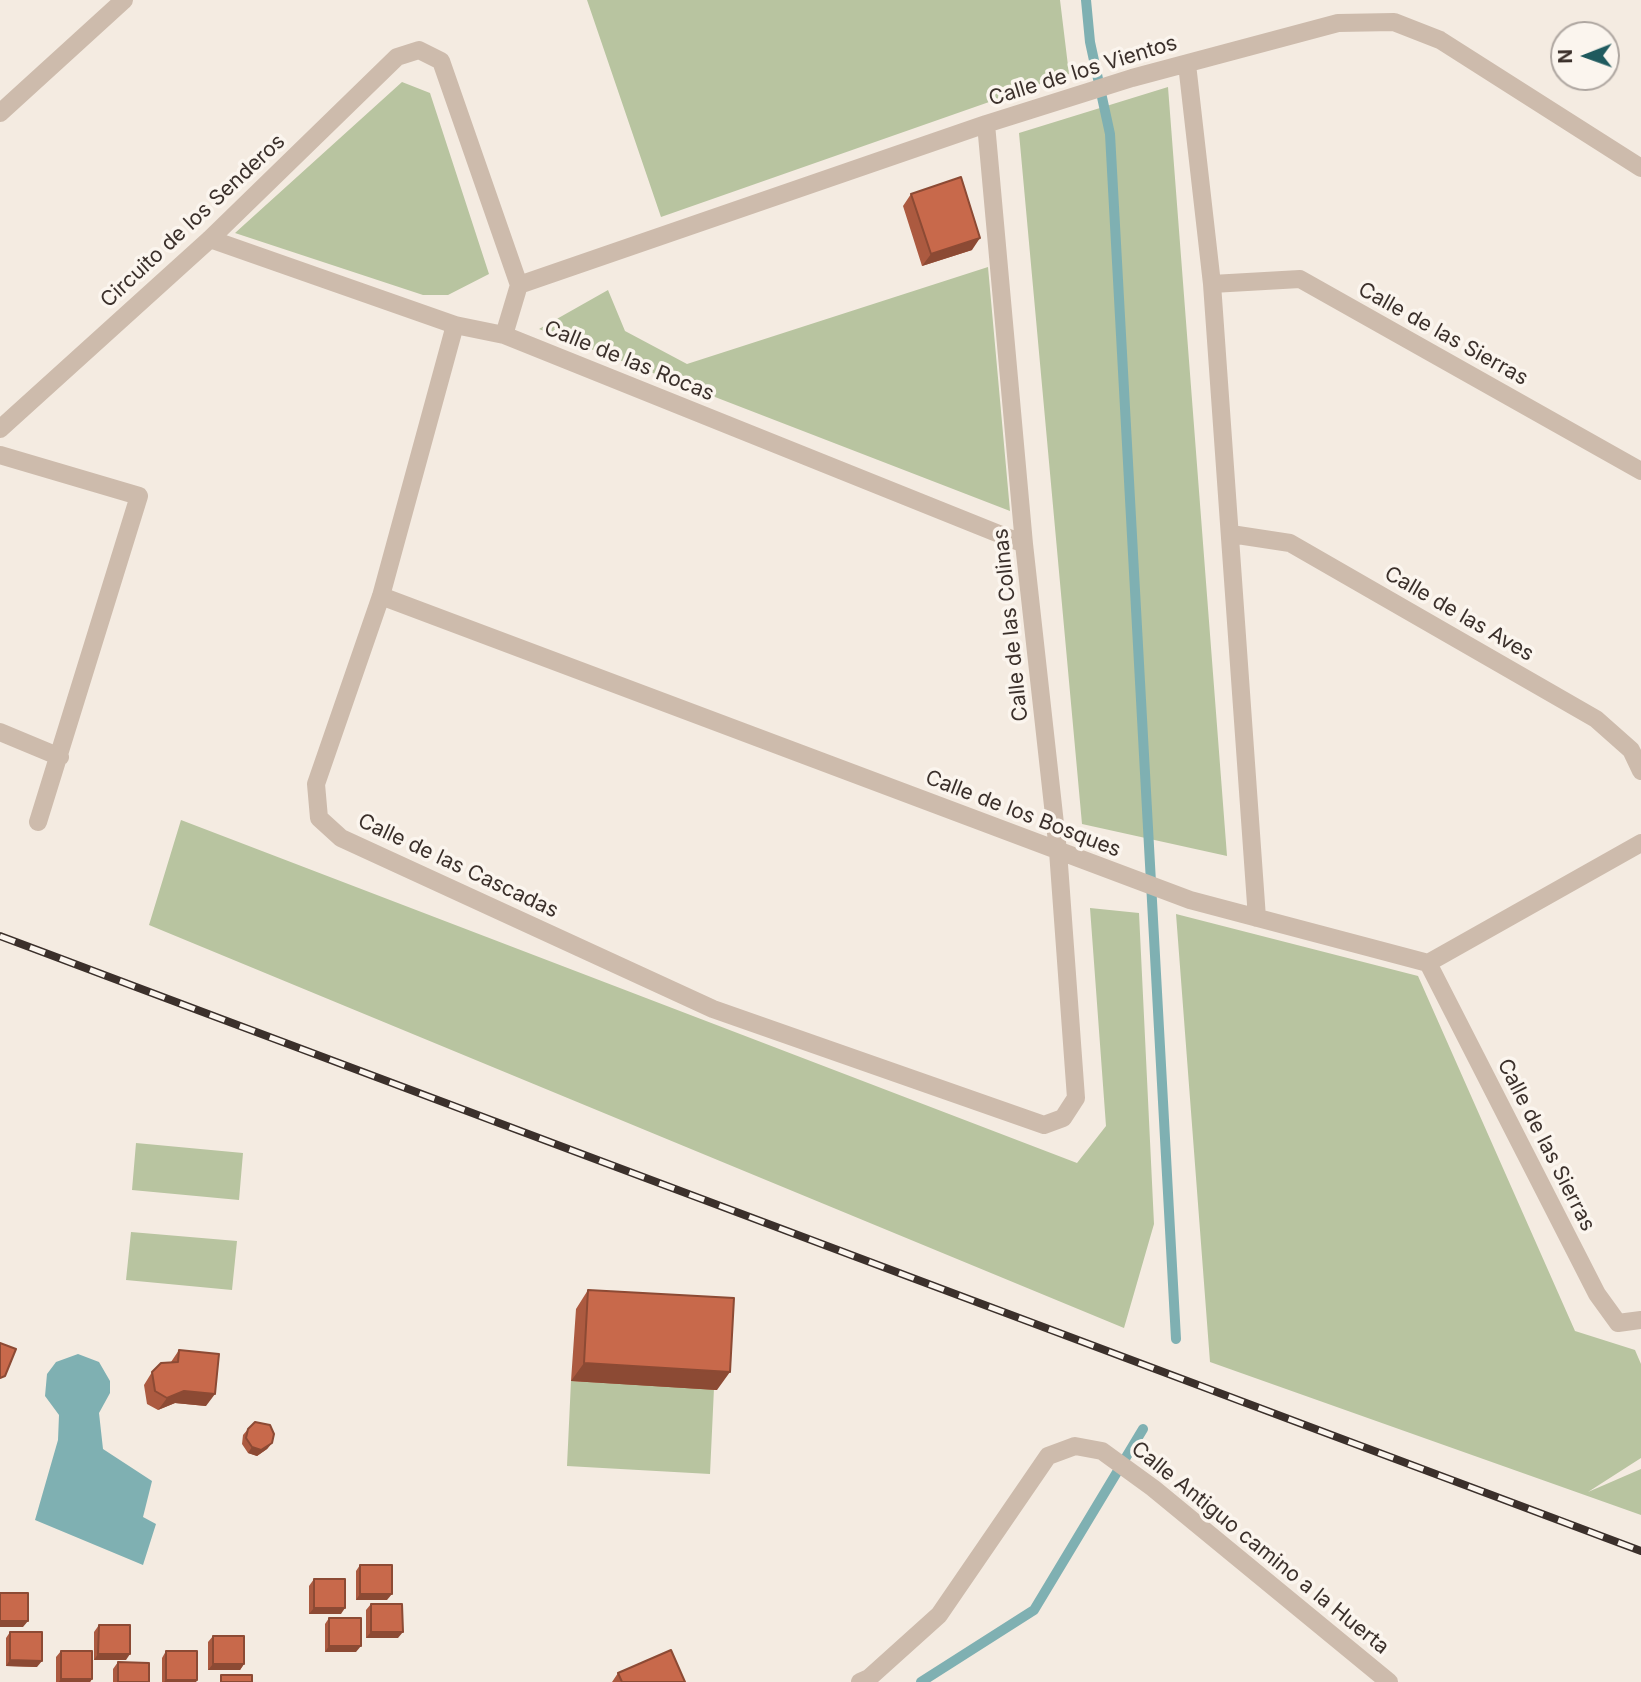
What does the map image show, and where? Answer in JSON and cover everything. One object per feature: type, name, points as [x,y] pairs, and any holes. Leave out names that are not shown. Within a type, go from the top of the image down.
[{"type":"street","points":[[0,113],[124,0]]},
{"type":"street","name":"Calle de los Vientos","points":[[519,285],[986,124],[1132,78],[1338,23],[1394,22],[1440,40],[1641,168]]},
{"type":"street","name":"Circuito de los Senderos","points":[[0,429],[210,239],[397,57],[419,50],[442,61],[519,285]]},
{"type":"street","points":[[1187,64],[1212,284],[1257,918]]},
{"type":"street","name":"Calle de las Colinas","points":[[986,124],[1024,544],[1058,851],[1076,1098],[1063,1118]]},
{"type":"street","name":"Calle de las Rocas","points":[[210,239],[455,325],[504,335],[1024,544]]},
{"type":"street","name":"Calle de las Sierras","points":[[1212,284],[1300,279],[1641,471]]},
{"type":"street","points":[[504,335],[519,285]]},
{"type":"street","name":"Calle de las Cascadas","points":[[455,325],[380,596],[316,784],[319,818],[341,838],[713,1009],[1044,1125],[1063,1118]]},
{"type":"street","points":[[0,455],[139,496],[38,822]]},
{"type":"street","name":"Calle de las Aves","points":[[1231,534],[1290,543],[1573,705],[1596,719],[1631,750],[1641,771]]},
{"type":"street","name":"Calle de los Bosques","points":[[380,596],[1190,900],[1427,964]]},
{"type":"street","points":[[0,732],[60,757]]},
{"type":"street","points":[[1427,964],[1641,843]]},
{"type":"street","name":"Calle de las Sierras","points":[[1427,964],[1597,1294],[1618,1323],[1641,1320]]},
{"type":"street","name":"Calle Antiguo camino a la Huerta","points":[[860,1682],[869,1678],[939,1615],[1048,1456],[1075,1446],[1102,1451],[1153,1488],[1389,1682]]},
{"type":"green space","points":[[587,0],[1060,0],[1069,74],[661,217]]},
{"type":"green space","points":[[402,82],[430,93],[489,274],[448,295],[423,295],[235,233]]},
{"type":"green space","points":[[1168,87],[1227,856],[1082,824],[1019,133]]},
{"type":"green space","points":[[988,267],[1010,511],[539,329],[608,290],[625,331],[687,364]]},
{"type":"green space","points":[[181,820],[1077,1163],[1106,1126],[1090,908],[1139,913],[1154,1224],[1124,1328],[149,925]]},
{"type":"green space","points":[[1176,914],[1418,976],[1575,1331],[1635,1350],[1641,1364],[1641,1458],[1588,1492],[1641,1469],[1641,1515],[1210,1362]]},
{"type":"green space","points":[[136,1143],[243,1153],[239,1200],[132,1190]]},
{"type":"green space","points":[[131,1232],[237,1241],[232,1290],[126,1280]]},
{"type":"green space","points":[[571,1381],[714,1388],[710,1474],[567,1466]]},
{"type":"water","points":[[78,1354],[99,1362],[110,1381],[110,1393],[99,1413],[103,1449],[152,1481],[143,1517],[156,1524],[143,1565],[35,1520],[58,1440],[59,1415],[45,1396],[47,1374],[56,1362]]},
{"type":"building","points":[[961,177],[980,238],[931,254],[911,194]]},
{"type":"building","points":[[588,1290],[734,1298],[730,1372],[584,1363]]},
{"type":"building","points":[[0,1343],[16,1349],[5,1376],[0,1378]]},
{"type":"building","points":[[179,1350],[219,1354],[215,1394],[184,1391],[167,1398],[155,1391],[152,1372],[161,1363],[178,1362]]},
{"type":"building","points":[[255,1422],[270,1425],[274,1434],[272,1443],[261,1450],[252,1447],[246,1438],[248,1429]]},
{"type":"building","points":[[360,1565],[392,1565],[392,1594],[360,1594]]},
{"type":"building","points":[[314,1579],[345,1579],[345,1608],[314,1608]]},
{"type":"building","points":[[0,1593],[28,1593],[28,1621],[0,1621]]},
{"type":"building","points":[[371,1604],[402,1604],[403,1632],[371,1632]]},
{"type":"building","points":[[329,1618],[361,1618],[361,1646],[329,1646]]},
{"type":"building","points":[[99,1625],[130,1625],[130,1654],[98,1654]]},
{"type":"building","points":[[10,1632],[42,1632],[42,1661],[10,1660]]},
{"type":"building","points":[[213,1636],[244,1636],[244,1664],[213,1664]]},
{"type":"building","points":[[671,1650],[685,1682],[622,1682],[618,1673]]},
{"type":"building","points":[[61,1651],[92,1651],[92,1679],[61,1679]]},
{"type":"building","points":[[166,1651],[197,1651],[197,1680],[166,1680]]},
{"type":"building","points":[[118,1662],[149,1663],[149,1682],[118,1682]]},
{"type":"building","points":[[221,1675],[252,1675],[252,1682],[221,1682]]},
{"type":"waterway","points":[[1086,0],[1090,42],[1110,134],[1176,1339]]},
{"type":"waterway","points":[[921,1682],[1034,1610],[1143,1429]]},
{"type":"railway","points":[[0,936],[1641,1551]]}]
